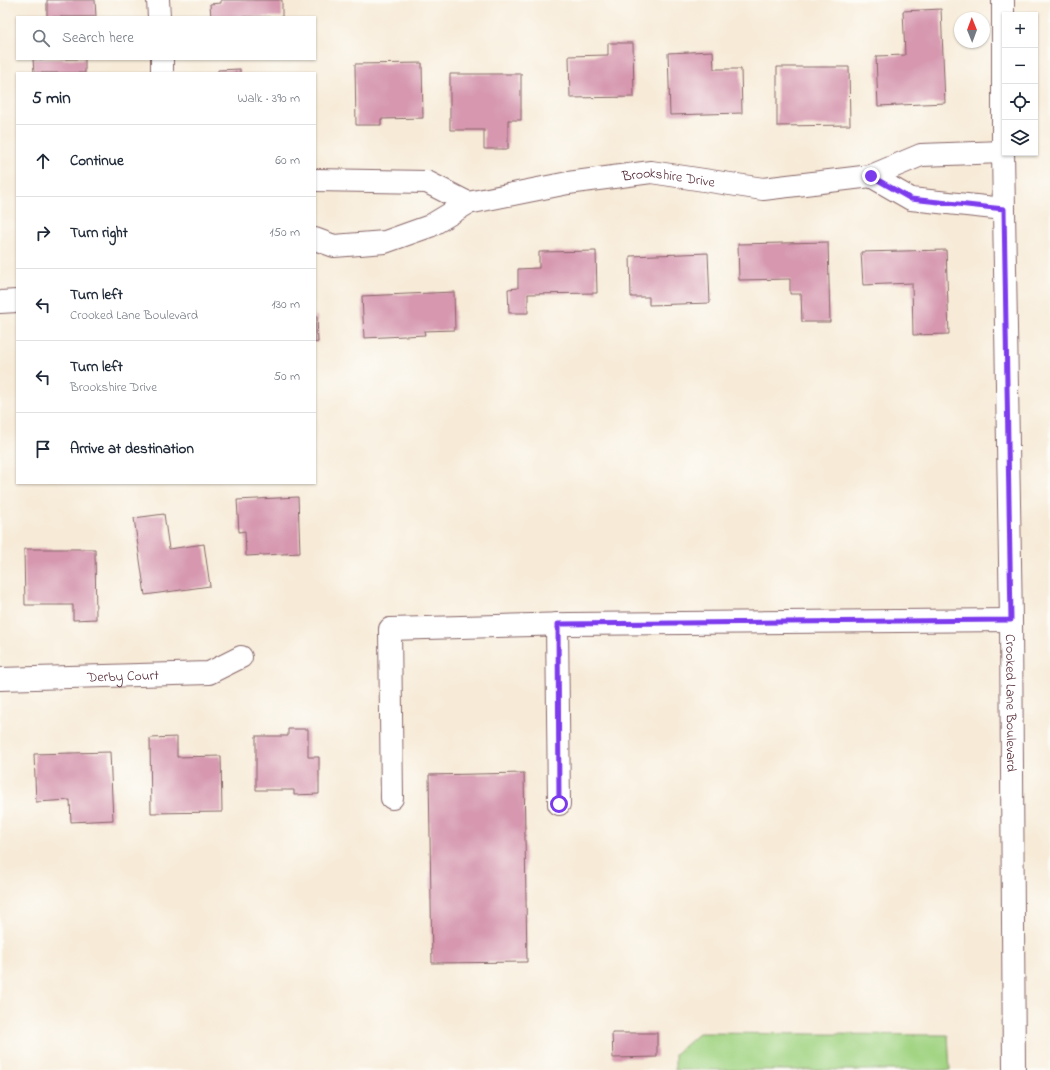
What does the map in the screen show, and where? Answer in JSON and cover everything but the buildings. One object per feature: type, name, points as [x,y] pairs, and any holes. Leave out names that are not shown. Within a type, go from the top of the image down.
[{"type":"street","points":[[158,0],[159,16]]},
{"type":"street","name":"Crooked Lane Boulevard","points":[[1003,0],[1003,120]]},
{"type":"street","points":[[162,60],[162,72]]},
{"type":"street","name":"Brookshire Drive","points":[[316,239],[334,246],[385,242],[430,226],[468,203],[568,183],[651,172],[762,189],[871,176],[921,155],[1002,152]]},
{"type":"street","name":"Crooked Lane Boulevard","points":[[1003,156],[1011,620],[1014,1070]]},
{"type":"street","points":[[871,176],[911,199],[1004,209]]},
{"type":"street","points":[[316,180],[427,182],[468,203]]},
{"type":"street","points":[[0,302],[16,301]]},
{"type":"street","points":[[392,798],[390,629],[558,624],[1011,620]]},
{"type":"street","points":[[558,624],[559,804]]},
{"type":"street","name":"Derby Court","points":[[0,679],[209,673],[241,657]]},
{"type":"green space","points":[[699,1033],[948,1035],[950,1070],[675,1070],[675,1054]]},
{"type":"route","points":[[559,804],[558,624],[1011,620],[1004,209],[911,199],[871,176]]}]
